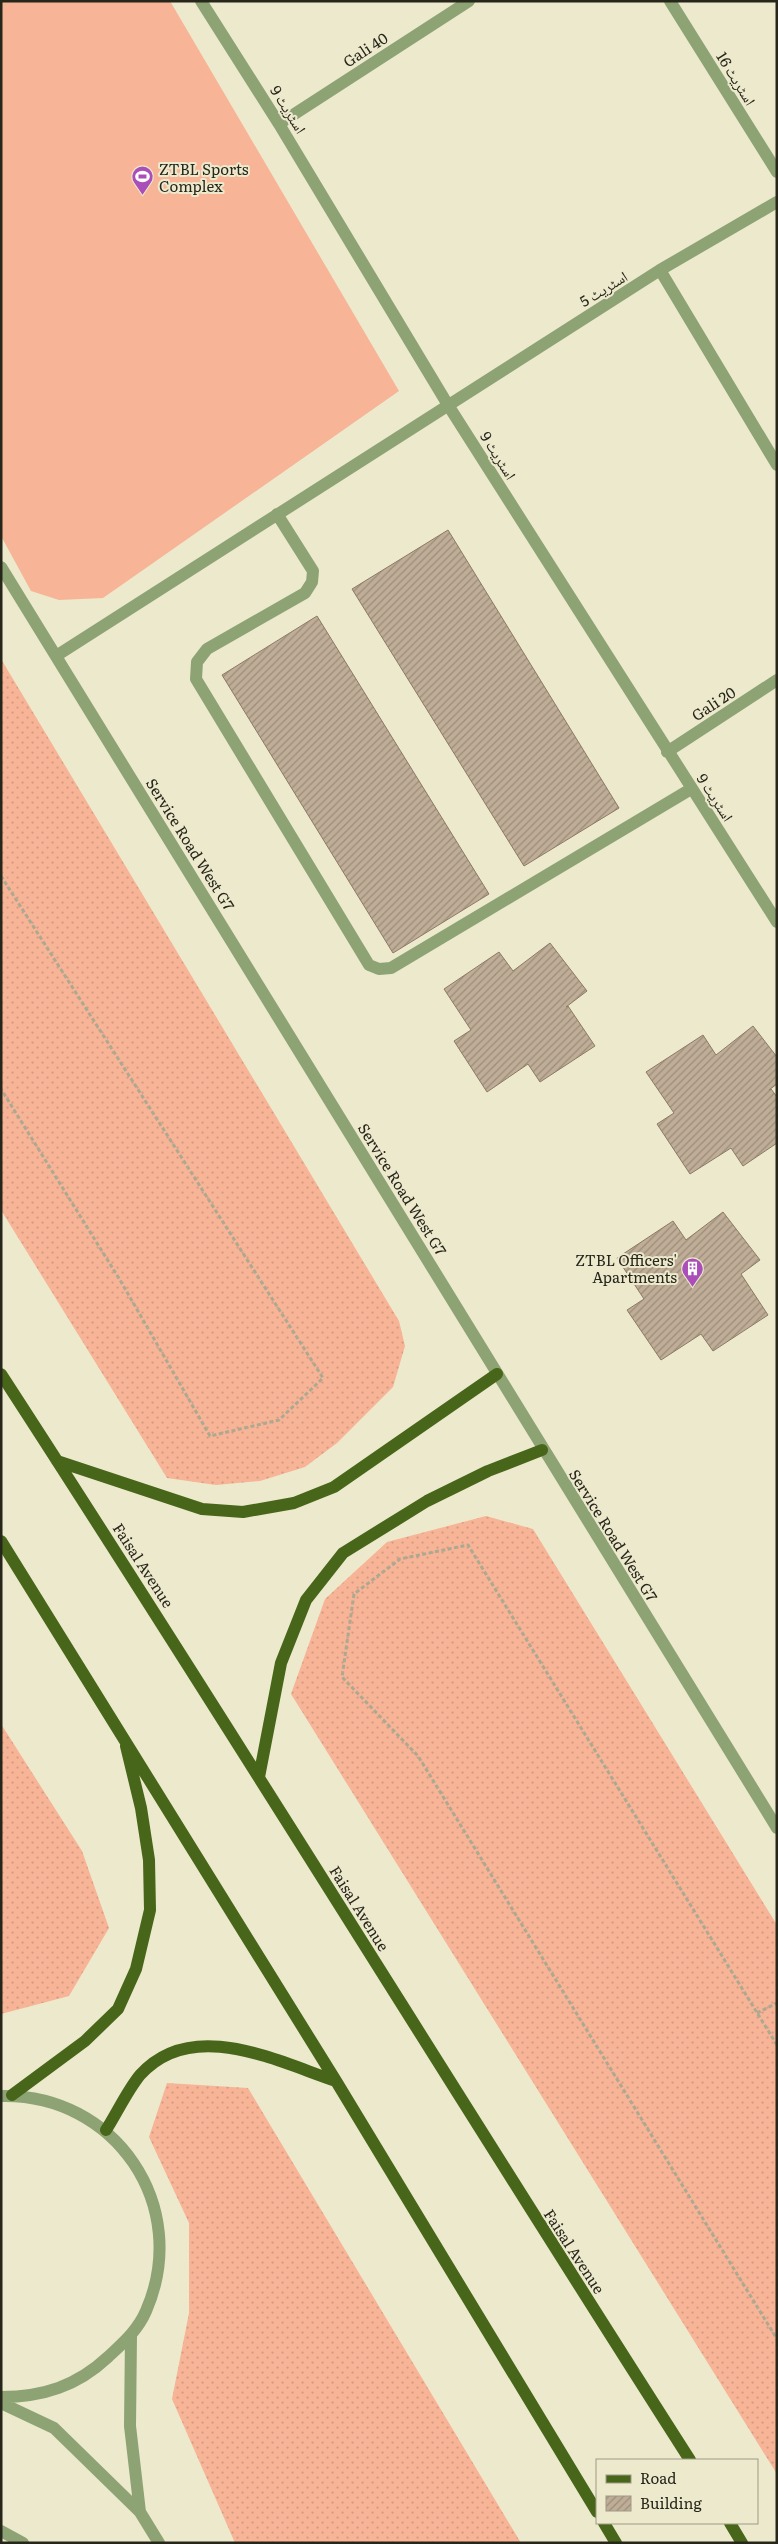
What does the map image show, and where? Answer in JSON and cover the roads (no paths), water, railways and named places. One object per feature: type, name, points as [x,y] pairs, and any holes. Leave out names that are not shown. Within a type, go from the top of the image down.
[{"type":"main road","name":"Faisal Avenue","points":[[1,1374],[259,1777],[525,2203],[689,2459]]},
{"type":"main road","points":[[58,1461],[202,1509],[243,1512],[285,1504],[334,1487],[497,1374]]},
{"type":"main road","points":[[259,1777],[281,1663],[306,1600],[343,1553],[428,1501],[488,1472],[542,1450]]},
{"type":"main road","points":[[1,1542],[123,1735],[336,2081],[596,2510]]},
{"type":"main road","points":[[7,2096],[85,2041],[118,2009],[136,1969],[150,1910],[149,1860],[141,1808],[123,1735]]},
{"type":"main road","points":[[106,2130],[140,2075],[171,2052],[200,2046],[238,2048],[336,2081]]},
{"type":"main road","points":[[605,2524],[616,2543]]},
{"type":"main road","points":[[731,2524],[742,2543]]},
{"type":"street","name":"اسٹریٹ 9","points":[[202,1],[279,124],[448,405],[667,752],[777,922]]},
{"type":"street","name":"Gali 40","points":[[279,124],[469,1]]},
{"type":"street","name":"اسٹریٹ 16","points":[[670,1],[777,172]]},
{"type":"street","name":"اسٹریٹ 5","points":[[56,656],[660,270],[777,202]]},
{"type":"street","points":[[660,270],[777,465]]},
{"type":"street","points":[[277,514],[313,572],[312,582],[305,593],[207,649],[197,662],[196,679],[369,964],[379,969],[391,968],[691,788]]},
{"type":"street","name":"Service Road West G7","points":[[1,567],[542,1450],[777,1828]]},
{"type":"street","name":"Gali 20","points":[[667,752],[777,680]]},
{"type":"street","points":[[1,2397],[24,2397],[58,2390],[97,2367],[131,2336],[146,2312],[155,2285],[160,2256],[159,2228],[153,2200],[142,2174],[126,2150],[106,2130],[84,2115],[61,2105],[37,2098],[7,2096]]},
{"type":"street","points":[[131,2336],[130,2426],[140,2512]]},
{"type":"street","points":[[1,2403],[54,2428],[140,2512],[159,2543]]},
{"type":"street","points":[[1,2531],[23,2543]]},
{"type":"place","name":"ZTBL Sports Complex","points":[[143,196]]},
{"type":"place","name":"ZTBL Officers' Apartments","points":[[693,1287]]}]
